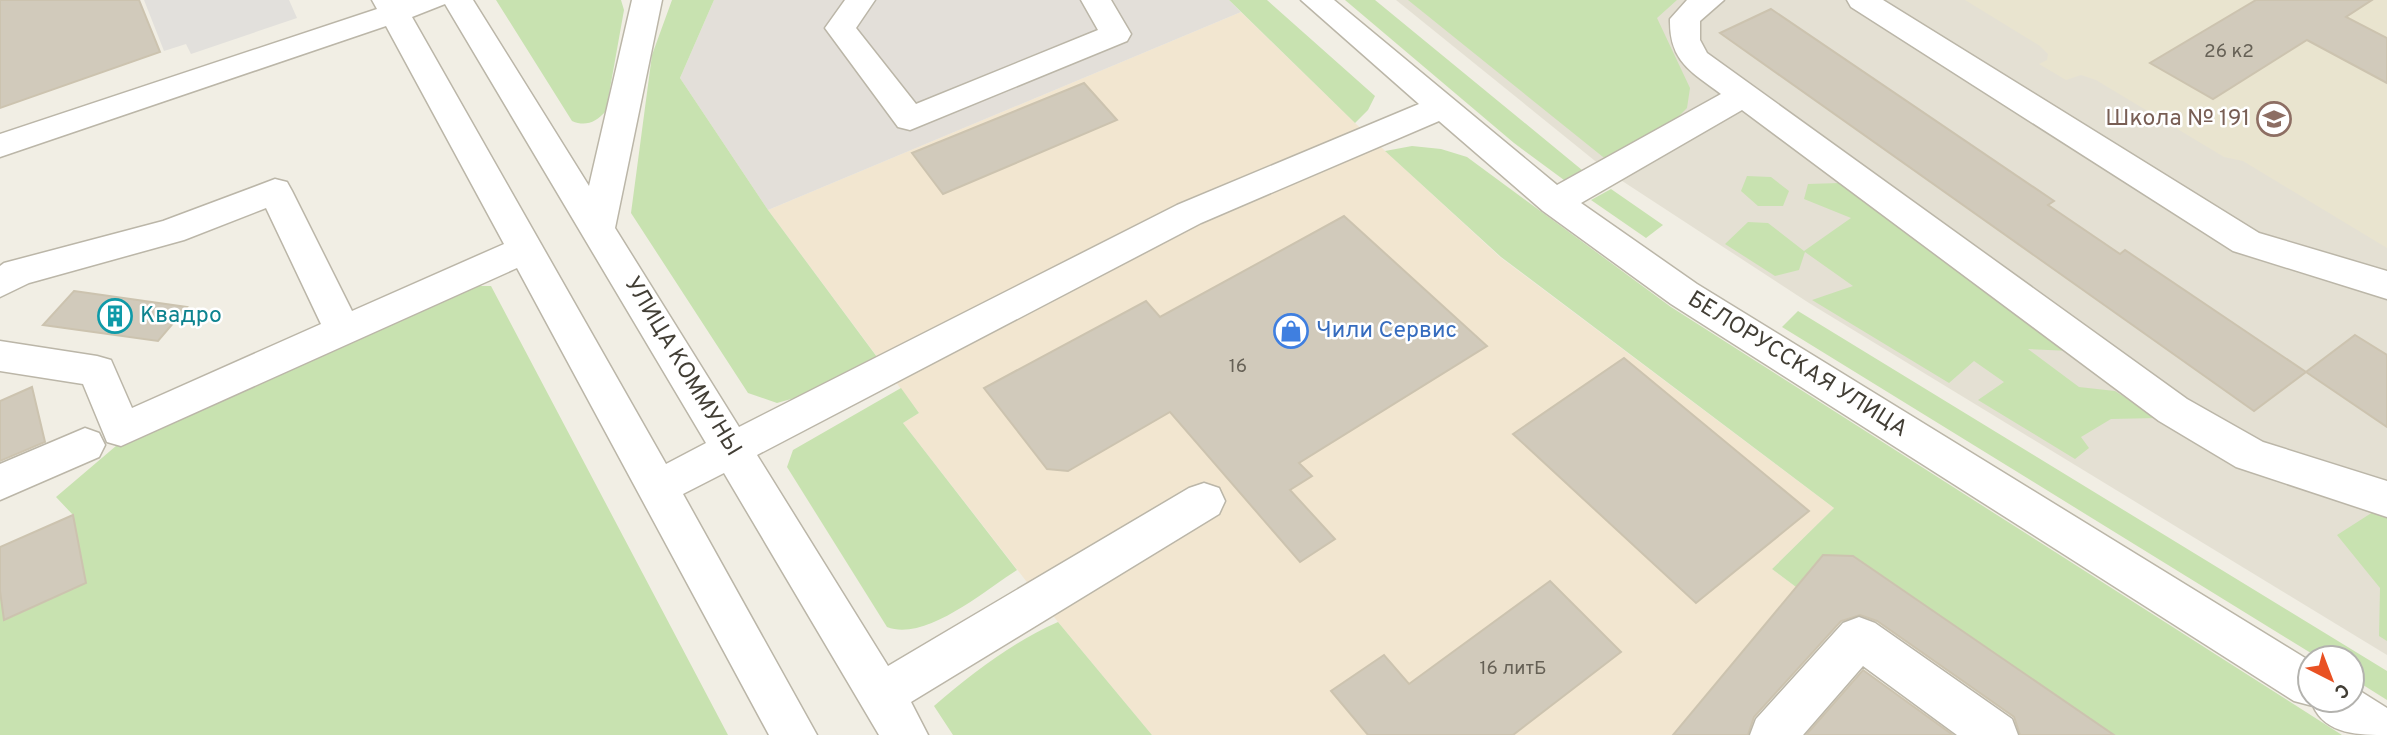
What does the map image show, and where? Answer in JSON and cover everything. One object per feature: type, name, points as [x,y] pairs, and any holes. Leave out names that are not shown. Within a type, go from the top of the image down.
[{"type":"street","points":[[0,146],[391,7],[433,0]]},
{"type":"street","name":"УЛИЦА КОММУНЫ","points":[[458,0],[905,735]]},
{"type":"street","points":[[597,229],[647,0]]},
{"type":"street","points":[[860,0],[840,28],[910,118],[1116,34],[1096,0]]},
{"type":"street","name":"БЕЛОРУССКАЯ УЛИЦА","points":[[1316,0],[1555,202],[1684,295],[2296,677]]},
{"type":"street","points":[[1862,0],[2246,243],[2387,285]]},
{"type":"street","points":[[1701,1],[1685,19],[1685,40],[1695,59],[2173,410],[2250,455],[2387,499]]},
{"type":"street","points":[[391,7],[794,735]]},
{"type":"street","points":[[1555,202],[1743,94]]},
{"type":"street","points":[[657,488],[1189,214],[1443,107]]},
{"type":"street","points":[[0,283],[17,273],[172,231],[275,191],[343,331]]},
{"type":"street","points":[[0,356],[97,372],[121,430],[525,249]]},
{"type":"street","points":[[0,484],[85,445]]},
{"type":"street","points":[[881,695],[1204,502]]},
{"type":"street","points":[[1773,735],[1859,637],[1995,735]]},
{"type":"street","points":[[2355,714],[2387,734]]},
{"type":"shaded area","points":[[144,0],[289,0],[297,18],[191,54],[186,44],[164,51]]},
{"type":"shaded area","points":[[714,0],[1229,0],[1241,12],[768,210],[680,78]]},
{"type":"shaded area","points":[[1396,0],[2387,0],[2387,655],[1809,303],[1610,173]]},
{"type":"shaded area","name":"Школа № 191","points":[[1965,0],[2387,0],[2387,248],[2243,161],[2224,157],[2096,80],[2081,75],[2066,80],[2039,64],[2047,60],[2048,54],[2040,46]]},
{"type":"shaded area","points":[[1241,12],[1355,123],[1500,257],[1834,508],[1772,569],[1796,587],[1673,735],[1152,735],[1058,622],[903,423],[919,413],[768,210]]},
{"type":"green space","points":[[496,0],[621,0],[624,10],[606,111],[602,115],[595,121],[586,123],[572,121]]},
{"type":"green space","points":[[672,0],[714,0],[680,78],[768,210],[877,357],[798,397],[777,403],[748,393],[631,213],[652,55]]},
{"type":"green space","points":[[1229,0],[1267,0],[1375,96],[1368,110],[1355,123]]},
{"type":"green space","points":[[1345,0],[1375,0],[1582,170],[1564,180],[1514,143]]},
{"type":"green space","points":[[1408,0],[1677,0],[1657,18],[1690,88],[1687,108],[1678,117],[1608,161]]},
{"type":"green space","points":[[1412,146],[1441,149],[1467,157],[1671,307],[2296,706],[2296,714],[2309,714],[2342,735],[2114,735],[1853,556],[1831,555],[1796,587],[1772,569],[1834,508],[1501,257],[1385,151]]},
{"type":"green space","points":[[1747,176],[1771,177],[1789,191],[1783,206],[1758,206],[1741,191]]},
{"type":"green space","points":[[1839,183],[2070,351],[2028,349],[2079,387],[2115,391],[2157,418],[2111,419],[2081,437],[2089,448],[2075,459],[1978,400],[2004,382],[1974,361],[1949,383],[1812,300],[1853,286],[1805,252],[1799,270],[1775,276],[1725,244],[1748,222],[1768,223],[1804,251],[1851,218],[1804,199],[1808,184]]},
{"type":"green space","points":[[1611,189],[1663,225],[1646,238],[1591,200]]},
{"type":"green space","points":[[467,286],[491,286],[728,735],[0,735],[0,591],[5,620],[86,583],[73,515],[56,497],[123,440]]},
{"type":"green space","points":[[1798,311],[2343,644],[2296,644],[1782,327]]},
{"type":"green space","points":[[901,388],[919,413],[903,423],[1017,570],[954,612],[919,627],[902,630],[887,627],[787,467],[793,450]]},
{"type":"green space","points":[[2373,512],[2387,515],[2387,641],[2379,636],[2380,588],[2337,535]]},
{"type":"green space","points":[[1058,622],[1152,735],[953,735],[934,706],[1024,639]]},
{"type":"green space","points":[[2366,658],[2387,671],[2387,700],[2366,687]]},
{"type":"building","points":[[0,0],[139,0],[160,52],[0,108]]},
{"type":"building","points":[[2256,0],[2372,0],[2346,17],[2387,38],[2387,83],[2307,40],[2213,99],[2150,63]]},
{"type":"building","points":[[1771,9],[2054,201],[2048,205],[2120,254],[2125,250],[2306,372],[2254,411],[1720,33]]},
{"type":"building","points":[[1084,83],[1117,120],[943,194],[912,153]]},
{"type":"building","points":[[1344,216],[1487,346],[1299,463],[1312,476],[1290,490],[1335,539],[1300,562],[1170,412],[1068,471],[1047,469],[984,388],[1146,301],[1160,317]]},
{"type":"building","name":"Квадро","points":[[74,291],[187,307],[158,341],[43,325]]},
{"type":"building","points":[[2355,335],[2387,355],[2387,427],[2306,372]]},
{"type":"building","points":[[1624,358],[1809,511],[1696,603],[1513,434]]},
{"type":"building","points":[[32,387],[45,442],[0,461],[0,401]]},
{"type":"building","points":[[73,515],[86,583],[4,620],[0,591],[0,547]]},
{"type":"building","points":[[1823,555],[1853,556],[2114,735],[2020,735],[2014,717],[1877,621],[1860,615],[1841,621],[1754,717],[1748,735],[1673,735]]},
{"type":"building","points":[[1550,581],[1621,652],[1513,735],[1368,735],[1331,691],[1384,655],[1409,684]]},
{"type":"building","points":[[1863,670],[1953,735],[1806,735]]},
{"type":"place","name":"Школа № 191","points":[[2274,119]]},
{"type":"place","name":"Квадро","points":[[115,316]]},
{"type":"place","name":"Чили Сервис","points":[[1291,331]]}]
